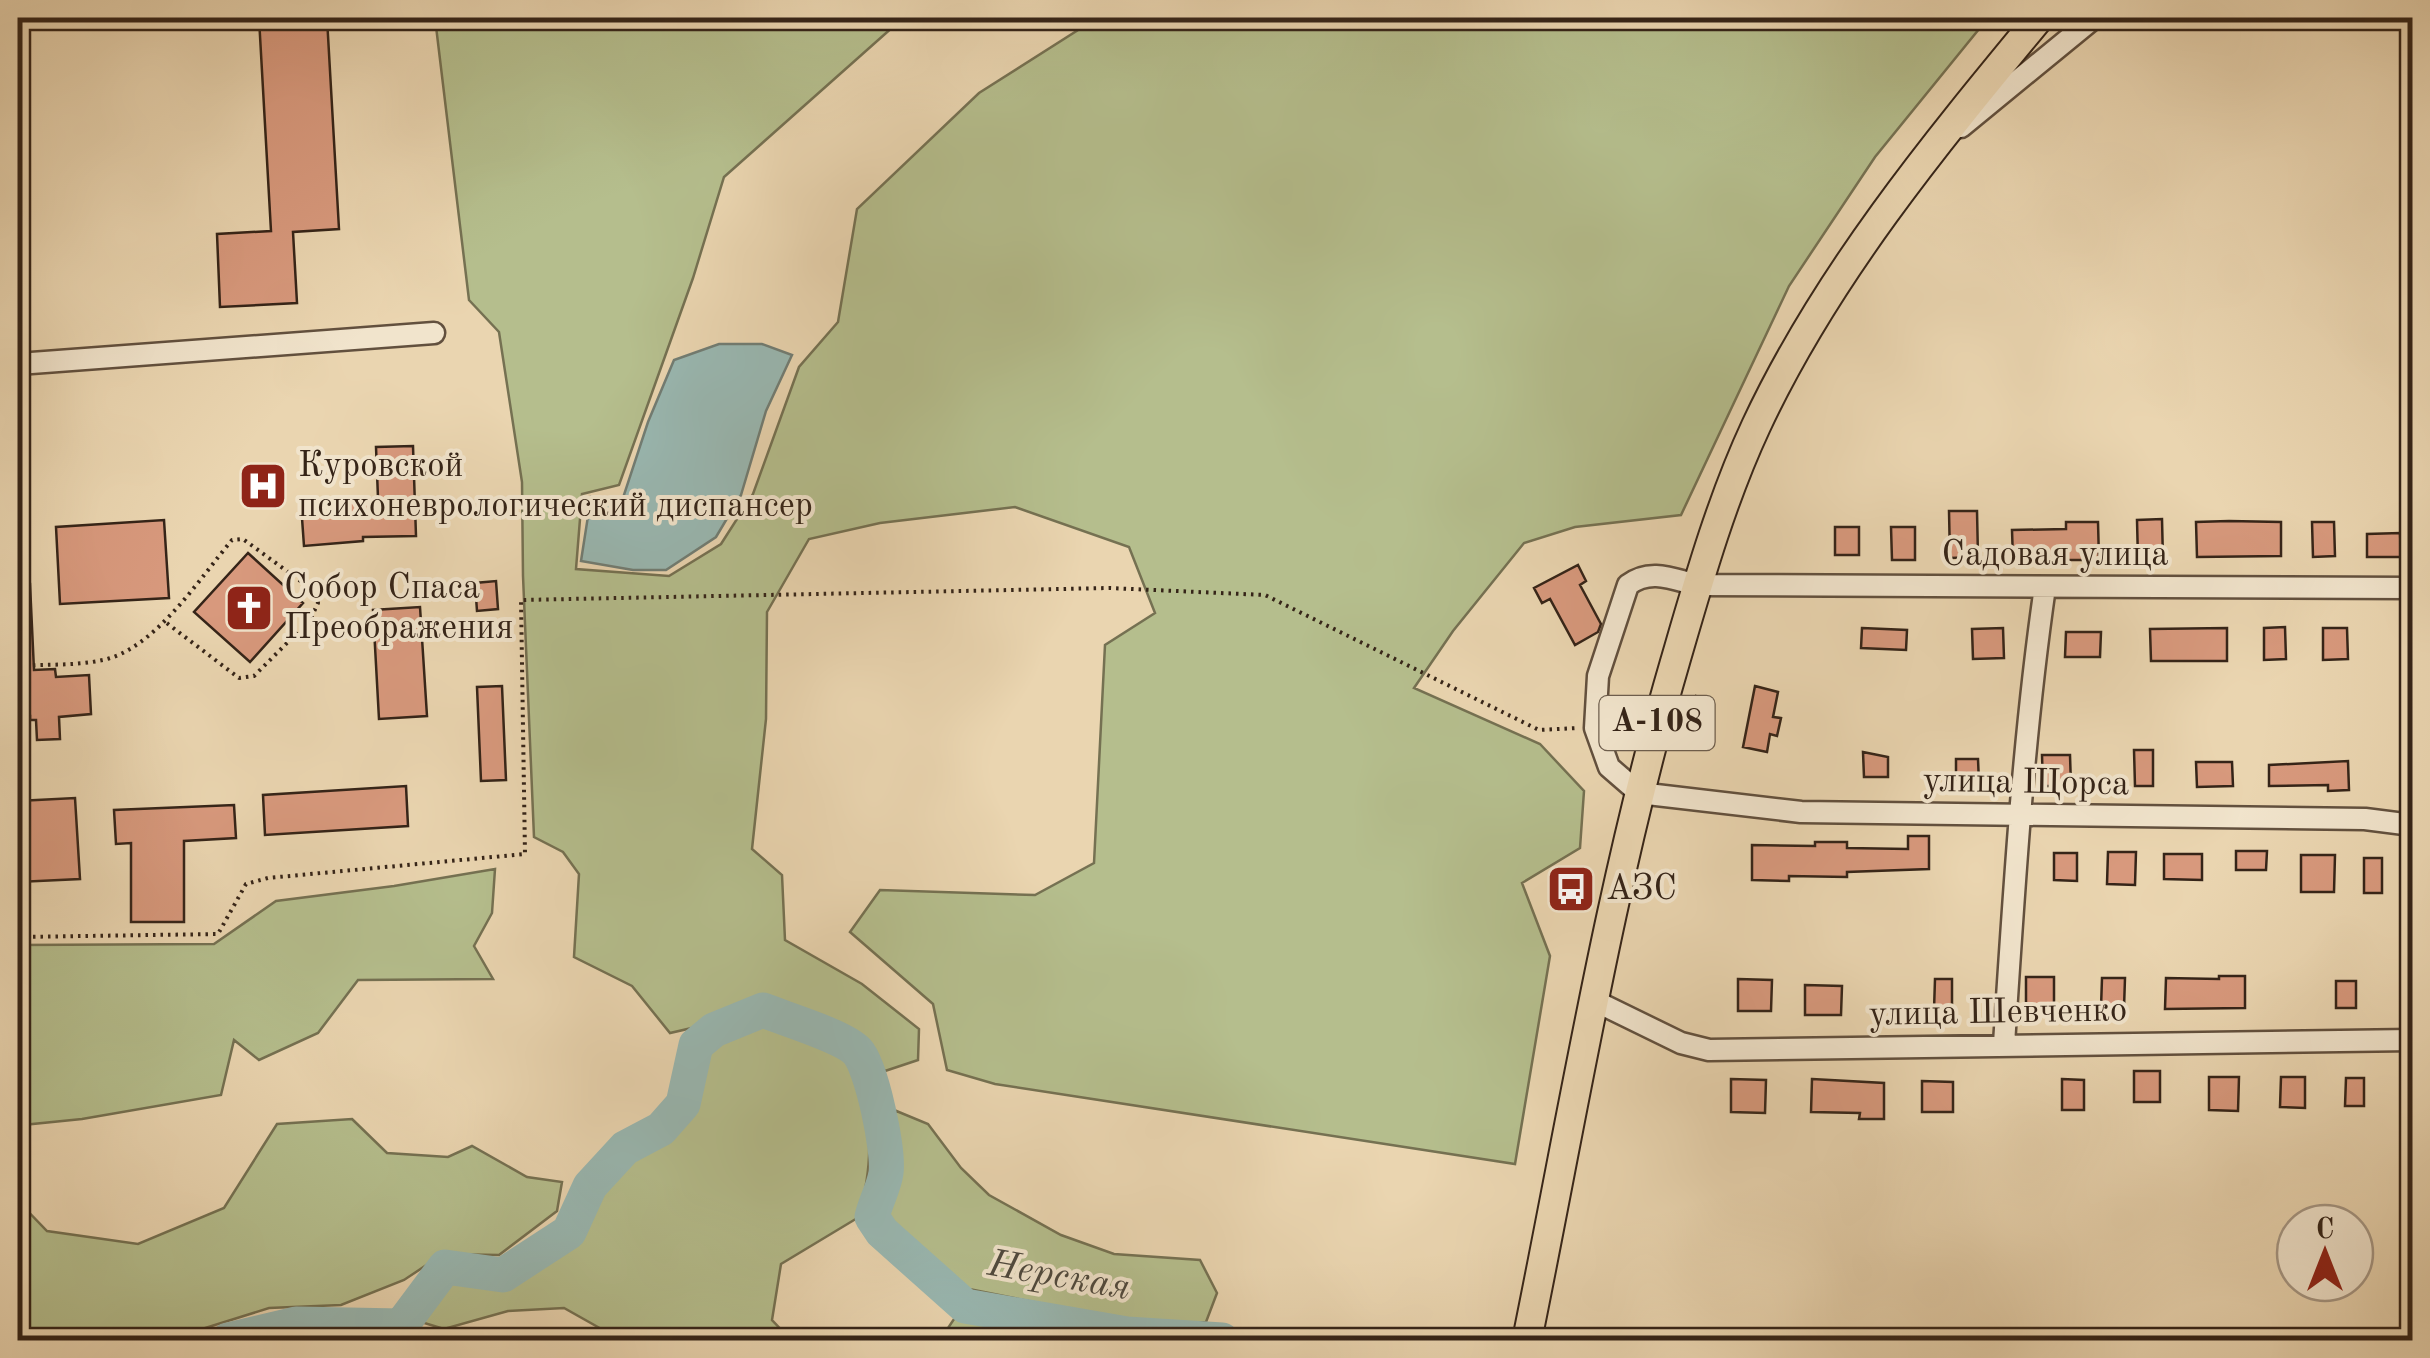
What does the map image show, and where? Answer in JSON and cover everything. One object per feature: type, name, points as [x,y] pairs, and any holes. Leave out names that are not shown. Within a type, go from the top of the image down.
[{"type":"highway","name":"А-108","points":[[1527,1340],[1638,792],[1698,586],[1756,425],[1851,263],[1924,157],[2039,18]]},
{"type":"street","points":[[1924,157],[2094,18]]},
{"type":"street","points":[[18,364],[434,333]]},
{"type":"street","name":"Садовая улица","points":[[1595,728],[1598,676],[1628,585],[1638,577],[1654,574],[1698,586],[2412,588]]},
{"type":"street","points":[[2004,1044],[2019,816],[2032,673],[2045,587]]},
{"type":"street","points":[[1595,728],[1609,767],[1638,792]]},
{"type":"street","name":"улица Щорса","points":[[1638,792],[1801,812],[2365,819],[2412,826]]},
{"type":"street","name":"улица Шевченко","points":[[1595,1001],[1681,1043],[1709,1050],[2412,1040]]},
{"type":"path","points":[[18,666],[104,660],[135,649],[164,621],[232,540],[242,539],[314,591],[318,603],[310,620],[254,676],[239,678],[164,621]]},
{"type":"path","points":[[18,937],[218,934],[246,884],[257,881],[524,854],[521,600],[1109,588],[1265,594],[1540,730],[1595,728]]},
{"type":"path","points":[[1684,740],[1697,696]]},
{"type":"path","points":[[1476,1334],[1506,1340]]},
{"type":"green space","points":[[435,18],[903,18],[724,177],[693,278],[619,485],[582,494],[576,569],[669,576],[721,544],[753,494],[799,367],[838,322],[857,209],[979,93],[1097,18],[1988,18],[1875,157],[1789,286],[1681,515],[1575,527],[1524,543],[1453,631],[1414,688],[1540,744],[1584,791],[1580,848],[1522,883],[1550,956],[1515,1164],[995,1084],[947,1070],[933,1004],[850,932],[880,890],[1035,895],[1094,863],[1105,645],[1155,613],[1129,547],[1015,507],[880,523],[809,539],[767,612],[766,719],[752,849],[782,875],[785,940],[862,984],[919,1029],[918,1060],[885,1071],[860,1044],[755,998],[696,1027],[670,1033],[632,986],[574,957],[579,874],[563,852],[534,837],[522,482],[499,332],[469,300]]},
{"type":"green space","points":[[495,869],[492,913],[474,946],[493,979],[358,980],[318,1033],[259,1060],[234,1040],[221,1095],[23,1125],[18,1132],[18,945],[214,944],[276,901]]},
{"type":"green space","points":[[764,1023],[849,1058],[869,1136],[868,1172],[859,1217],[781,1264],[772,1320],[791,1340],[621,1340],[564,1308],[508,1311],[444,1329],[421,1322],[437,1293],[454,1279],[506,1285],[575,1240],[597,1190],[631,1159],[665,1141],[683,1118],[701,1081],[707,1048]]},
{"type":"green space","points":[[894,1110],[928,1124],[961,1168],[989,1195],[1061,1235],[1114,1254],[1200,1260],[1217,1293],[1206,1322],[1139,1323],[969,1289],[894,1229],[883,1210],[899,1181]]},
{"type":"green space","points":[[352,1119],[387,1153],[448,1157],[472,1146],[527,1177],[562,1182],[557,1211],[499,1255],[443,1254],[404,1280],[341,1305],[269,1308],[167,1340],[26,1340],[18,1335],[18,1201],[47,1231],[138,1244],[224,1208],[277,1124]]},
{"type":"green space","points":[[956,1316],[1111,1340],[940,1340]]},
{"type":"water","points":[[719,344],[762,344],[792,355],[766,411],[741,495],[716,537],[666,570],[633,570],[581,561],[591,497],[622,501],[674,360]]},
{"type":"building","points":[[259,18],[327,18],[339,229],[293,232],[297,303],[220,307],[217,234],[271,231]]},
{"type":"building","points":[[413,446],[416,536],[363,537],[363,541],[304,546],[301,504],[378,498],[376,447]]},
{"type":"building","points":[[1949,511],[1977,511],[1978,557],[1950,558]]},
{"type":"building","points":[[2162,519],[2163,560],[2138,560],[2137,520]]},
{"type":"building","points":[[164,520],[169,598],[60,604],[56,527]]},
{"type":"building","points":[[2066,522],[2098,522],[2099,560],[2013,560],[2012,530],[2066,529]]},
{"type":"building","points":[[2196,522],[2281,522],[2281,556],[2197,557]]},
{"type":"building","points":[[2312,522],[2334,522],[2335,556],[2313,557]]},
{"type":"building","points":[[1835,527],[1859,527],[1859,555],[1835,555]]},
{"type":"building","points":[[1891,527],[1915,527],[1915,560],[1892,560]]},
{"type":"building","points":[[2400,533],[2401,557],[2367,557],[2367,534]]},
{"type":"building","name":"Собор Спаса Преображения","points":[[248,553],[303,603],[250,662],[194,612]]},
{"type":"building","points":[[1578,565],[1586,581],[1580,585],[1601,624],[1598,632],[1575,645],[1550,599],[1542,603],[1534,588]]},
{"type":"building","points":[[496,581],[498,609],[477,611],[475,583]]},
{"type":"building","points":[[18,584],[30,584],[34,670],[55,669],[56,677],[89,675],[91,714],[59,717],[60,739],[37,740],[36,720],[18,716]]},
{"type":"building","points":[[420,607],[427,716],[379,719],[373,610]]},
{"type":"building","points":[[2285,627],[2286,659],[2264,660],[2264,628]]},
{"type":"building","points":[[1862,628],[1907,630],[1906,650],[1861,648]]},
{"type":"building","points":[[2003,628],[2004,658],[1973,659],[1972,629]]},
{"type":"building","points":[[2227,628],[2227,661],[2151,661],[2150,629]]},
{"type":"building","points":[[2323,628],[2347,628],[2348,659],[2323,660]]},
{"type":"building","points":[[2066,632],[2101,632],[2100,657],[2065,657]]},
{"type":"building","points":[[502,686],[506,780],[481,781],[477,687]]},
{"type":"building","points":[[1755,686],[1778,692],[1773,717],[1781,718],[1777,736],[1770,734],[1767,752],[1743,747]]},
{"type":"building","points":[[2134,750],[2153,750],[2153,786],[2135,786]]},
{"type":"building","points":[[1863,752],[1888,757],[1888,777],[1864,777]]},
{"type":"building","points":[[2042,755],[2070,755],[2071,786],[2043,786]]},
{"type":"building","points":[[1956,759],[1978,759],[1979,783],[1956,784]]},
{"type":"building","points":[[2348,761],[2349,790],[2328,791],[2328,785],[2269,786],[2269,765]]},
{"type":"building","points":[[2196,762],[2232,762],[2233,786],[2197,787]]},
{"type":"building","points":[[406,786],[408,826],[265,835],[263,795]]},
{"type":"building","points":[[75,798],[80,879],[18,882],[18,801]]},
{"type":"building","points":[[234,805],[236,838],[184,841],[184,922],[131,922],[131,843],[116,844],[114,810]]},
{"type":"building","points":[[1908,836],[1929,836],[1929,869],[1847,872],[1847,877],[1789,876],[1789,881],[1752,880],[1752,845],[1847,842],[1847,848],[1908,849]]},
{"type":"building","points":[[2236,851],[2267,851],[2266,870],[2236,870]]},
{"type":"building","points":[[2108,852],[2136,852],[2135,885],[2107,884]]},
{"type":"building","points":[[2054,853],[2077,853],[2077,881],[2054,880]]},
{"type":"building","points":[[2164,854],[2202,854],[2202,880],[2164,879]]},
{"type":"building","points":[[2301,855],[2335,855],[2334,892],[2301,892]]},
{"type":"building","points":[[2364,858],[2382,858],[2382,893],[2364,893]]},
{"type":"building","points":[[2245,976],[2245,1008],[2165,1009],[2166,978]]},
{"type":"building","points":[[2026,977],[2054,977],[2054,1011],[2026,1010]]},
{"type":"building","points":[[2102,978],[2125,978],[2124,1008],[2101,1008]]},
{"type":"building","points":[[1738,979],[1772,980],[1771,1011],[1738,1011]]},
{"type":"building","points":[[1935,979],[1952,979],[1952,1011],[1934,1010]]},
{"type":"building","points":[[2336,981],[2356,981],[2356,1008],[2336,1008]]},
{"type":"building","points":[[1805,985],[1842,986],[1841,1015],[1805,1015]]},
{"type":"building","points":[[2134,1071],[2160,1071],[2160,1102],[2134,1102]]},
{"type":"building","points":[[2209,1077],[2239,1077],[2238,1111],[2209,1110]]},
{"type":"building","points":[[2281,1077],[2305,1077],[2305,1108],[2280,1107]]},
{"type":"building","points":[[2346,1078],[2364,1078],[2364,1106],[2345,1106]]},
{"type":"building","points":[[1731,1079],[1766,1080],[1765,1113],[1731,1112]]},
{"type":"building","points":[[1812,1079],[1884,1083],[1884,1119],[1859,1119],[1860,1113],[1811,1112]]},
{"type":"building","points":[[2062,1079],[2084,1080],[2084,1110],[2062,1110]]},
{"type":"building","points":[[1922,1081],[1953,1082],[1953,1112],[1922,1112]]},
{"type":"waterway","name":"Нерская","points":[[228,1340],[296,1324],[401,1326],[445,1267],[503,1275],[569,1232],[590,1186],[625,1148],[661,1129],[683,1104],[696,1045],[714,1030],[763,1010],[827,1034],[857,1051],[874,1091],[886,1162],[872,1217],[882,1232],[965,1306],[1127,1334],[1222,1340]]},
{"type":"place","name":"Куровской психоневрологический диспансер","points":[[263,486]]},
{"type":"place","name":"Собор Спаса Преображения","points":[[249,608]]},
{"type":"place","name":"АЗС","points":[[1571,889]]}]
